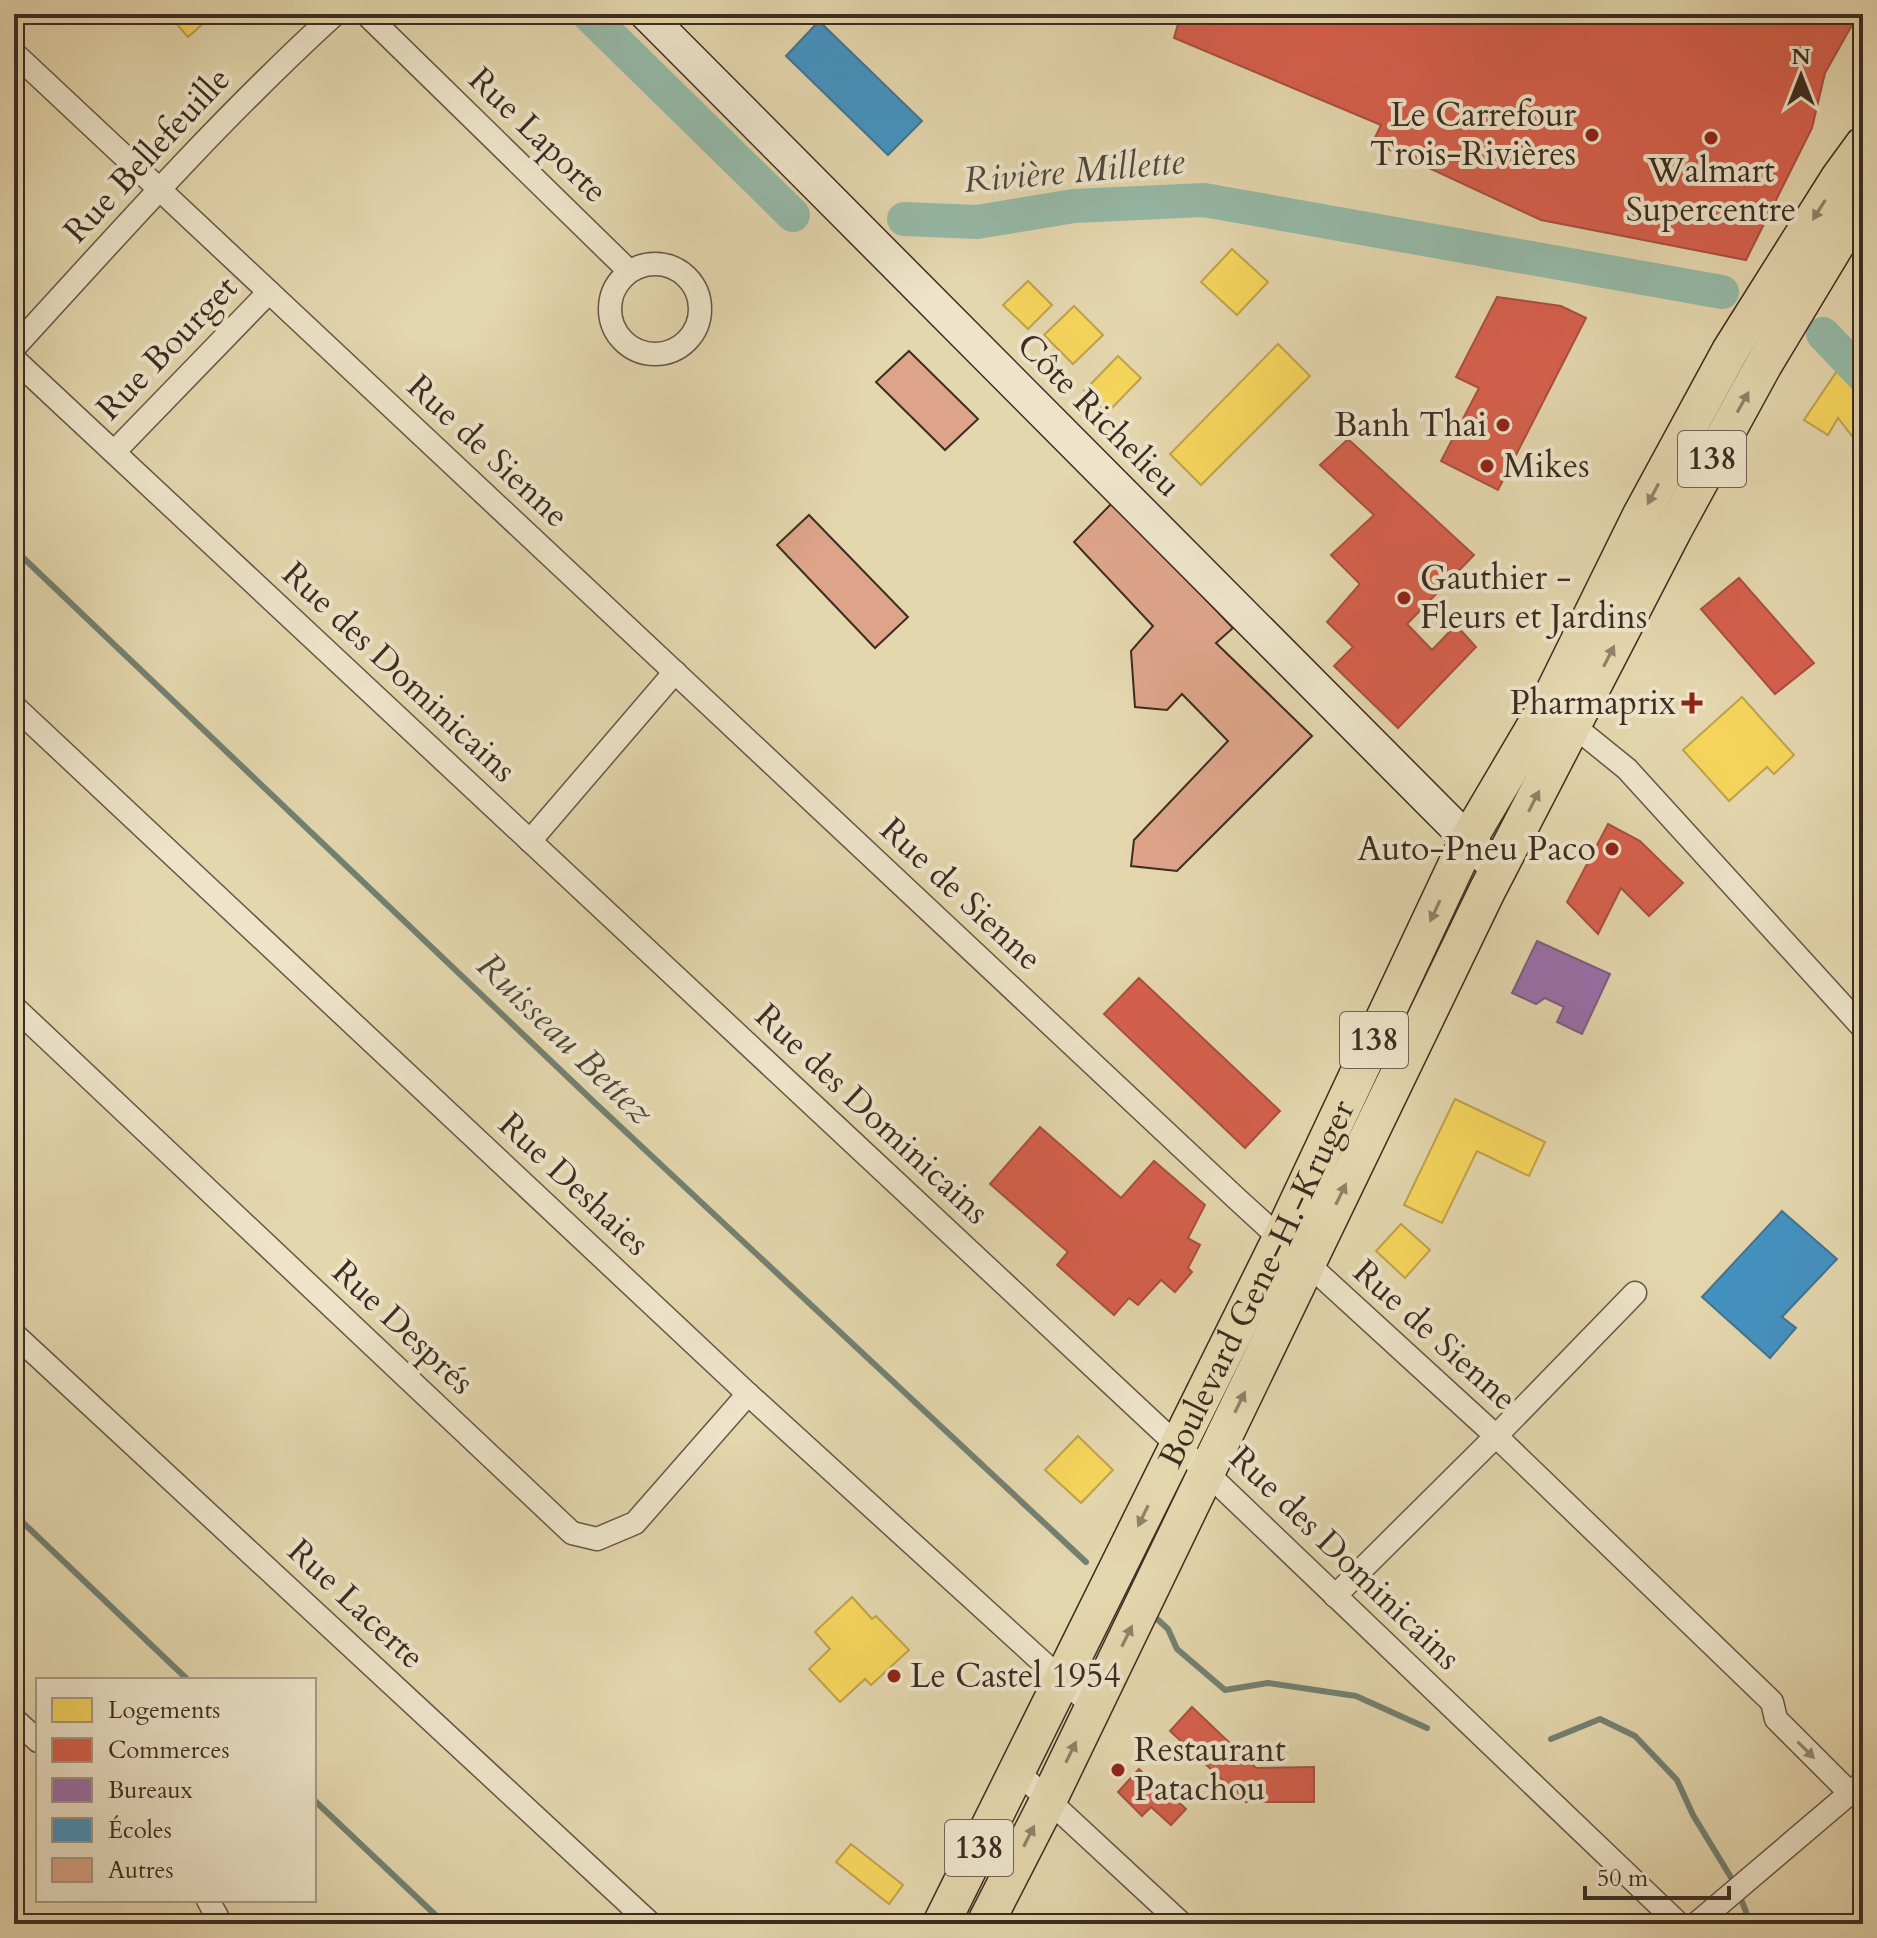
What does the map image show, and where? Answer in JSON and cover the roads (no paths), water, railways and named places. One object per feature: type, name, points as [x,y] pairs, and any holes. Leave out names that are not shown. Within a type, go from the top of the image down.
[{"type":"main road","name":"Boulevard Gene-H.-Kruger","points":[[985,1924],[1049,1799],[1498,870],[1641,515],[1730,351],[1863,145]]},
{"type":"main road","name":"Boulevard Gene-H.-Kruger","points":[[941,1924],[1280,1240],[1468,840],[1560,715],[1674,529],[1763,366],[1863,200]]},
{"type":"street","name":"Rue Bellefeuille","points":[[14,348],[159,189],[284,60],[335,14]]},
{"type":"street","name":"Rue Laporte","points":[[366,14],[629,271]]},
{"type":"street","name":"Côte Richelieu","points":[[646,14],[1498,870]]},
{"type":"street","name":"Rue de Sienne","points":[[14,53],[1280,1240],[1496,1436],[1772,1702],[1776,1719],[1856,1787]]},
{"type":"street","points":[[658,263],[686,275],[695,287],[700,301],[696,330],[687,342],[674,351],[645,353],[631,348],[612,325],[609,310],[611,295],[629,271],[658,263]]},
{"type":"street","name":"Rue Bourget","points":[[114,452],[269,292]]},
{"type":"street","name":"Rue des Dominicains","points":[[14,359],[1206,1472],[1679,1924]]},
{"type":"street","points":[[530,841],[675,672]]},
{"type":"street","name":"Rue Deshaies","points":[[14,706],[748,1394],[1093,1706]]},
{"type":"street","points":[[1560,715],[1627,769],[1863,1028]]},
{"type":"street","name":"Rue Després","points":[[14,1007],[572,1533],[597,1539],[635,1523],[748,1394]]},
{"type":"street","points":[[1335,1596],[1635,1293]]},
{"type":"street","name":"Rue Lacerte","points":[[14,1334],[651,1924]]},
{"type":"street","points":[[14,1719],[36,1739]]},
{"type":"street","points":[[1018,1772],[1182,1924]]},
{"type":"street","points":[[1696,1924],[1856,1787]]},
{"type":"street","points":[[209,1902],[221,1924]]},
{"type":"waterway","name":"Rivière Millette","points":[[588,14],[793,215]]},
{"type":"waterway","name":"Rivière Millette","points":[[904,219],[977,222],[1074,206],[1204,200],[1722,292]]},
{"type":"waterway","name":"Rivière Millette","points":[[1823,334],[1863,376]]},
{"type":"waterway","name":"Ruisseau Bettez","points":[[14,549],[595,1103],[1086,1562]]},
{"type":"waterway","points":[[14,1514],[186,1678]]},
{"type":"waterway","name":"Ruisseau Bettez","points":[[1156,1618],[1168,1629],[1177,1649],[1225,1690],[1268,1683],[1356,1696],[1427,1728]]},
{"type":"waterway","name":"Ruisseau Bettez","points":[[1551,1739],[1600,1719],[1635,1736],[1677,1780],[1693,1815],[1735,1884]]},
{"type":"waterway","points":[[316,1802],[445,1924]]},
{"type":"waterway","name":"Ruisseau Bettez","points":[[1739,1894],[1748,1917],[1744,1924]]},
{"type":"place","name":"Le Carrefour Trois-Rivières","points":[[1592,135]]},
{"type":"place","name":"Walmart Supercentre","points":[[1711,138]]},
{"type":"place","name":"Banh Thai","points":[[1503,425]]},
{"type":"place","name":"Mikes","points":[[1487,466]]},
{"type":"place","name":"Gauthier - Fleurs et Jardins","points":[[1404,598]]},
{"type":"place","name":"Pharmaprix","points":[[1692,703]]},
{"type":"place","name":"Auto-Pneu Paco","points":[[1612,849]]},
{"type":"place","name":"Le Castel 1954","points":[[894,1676]]},
{"type":"place","name":"Restaurant Patachou","points":[[1118,1770]]}]
